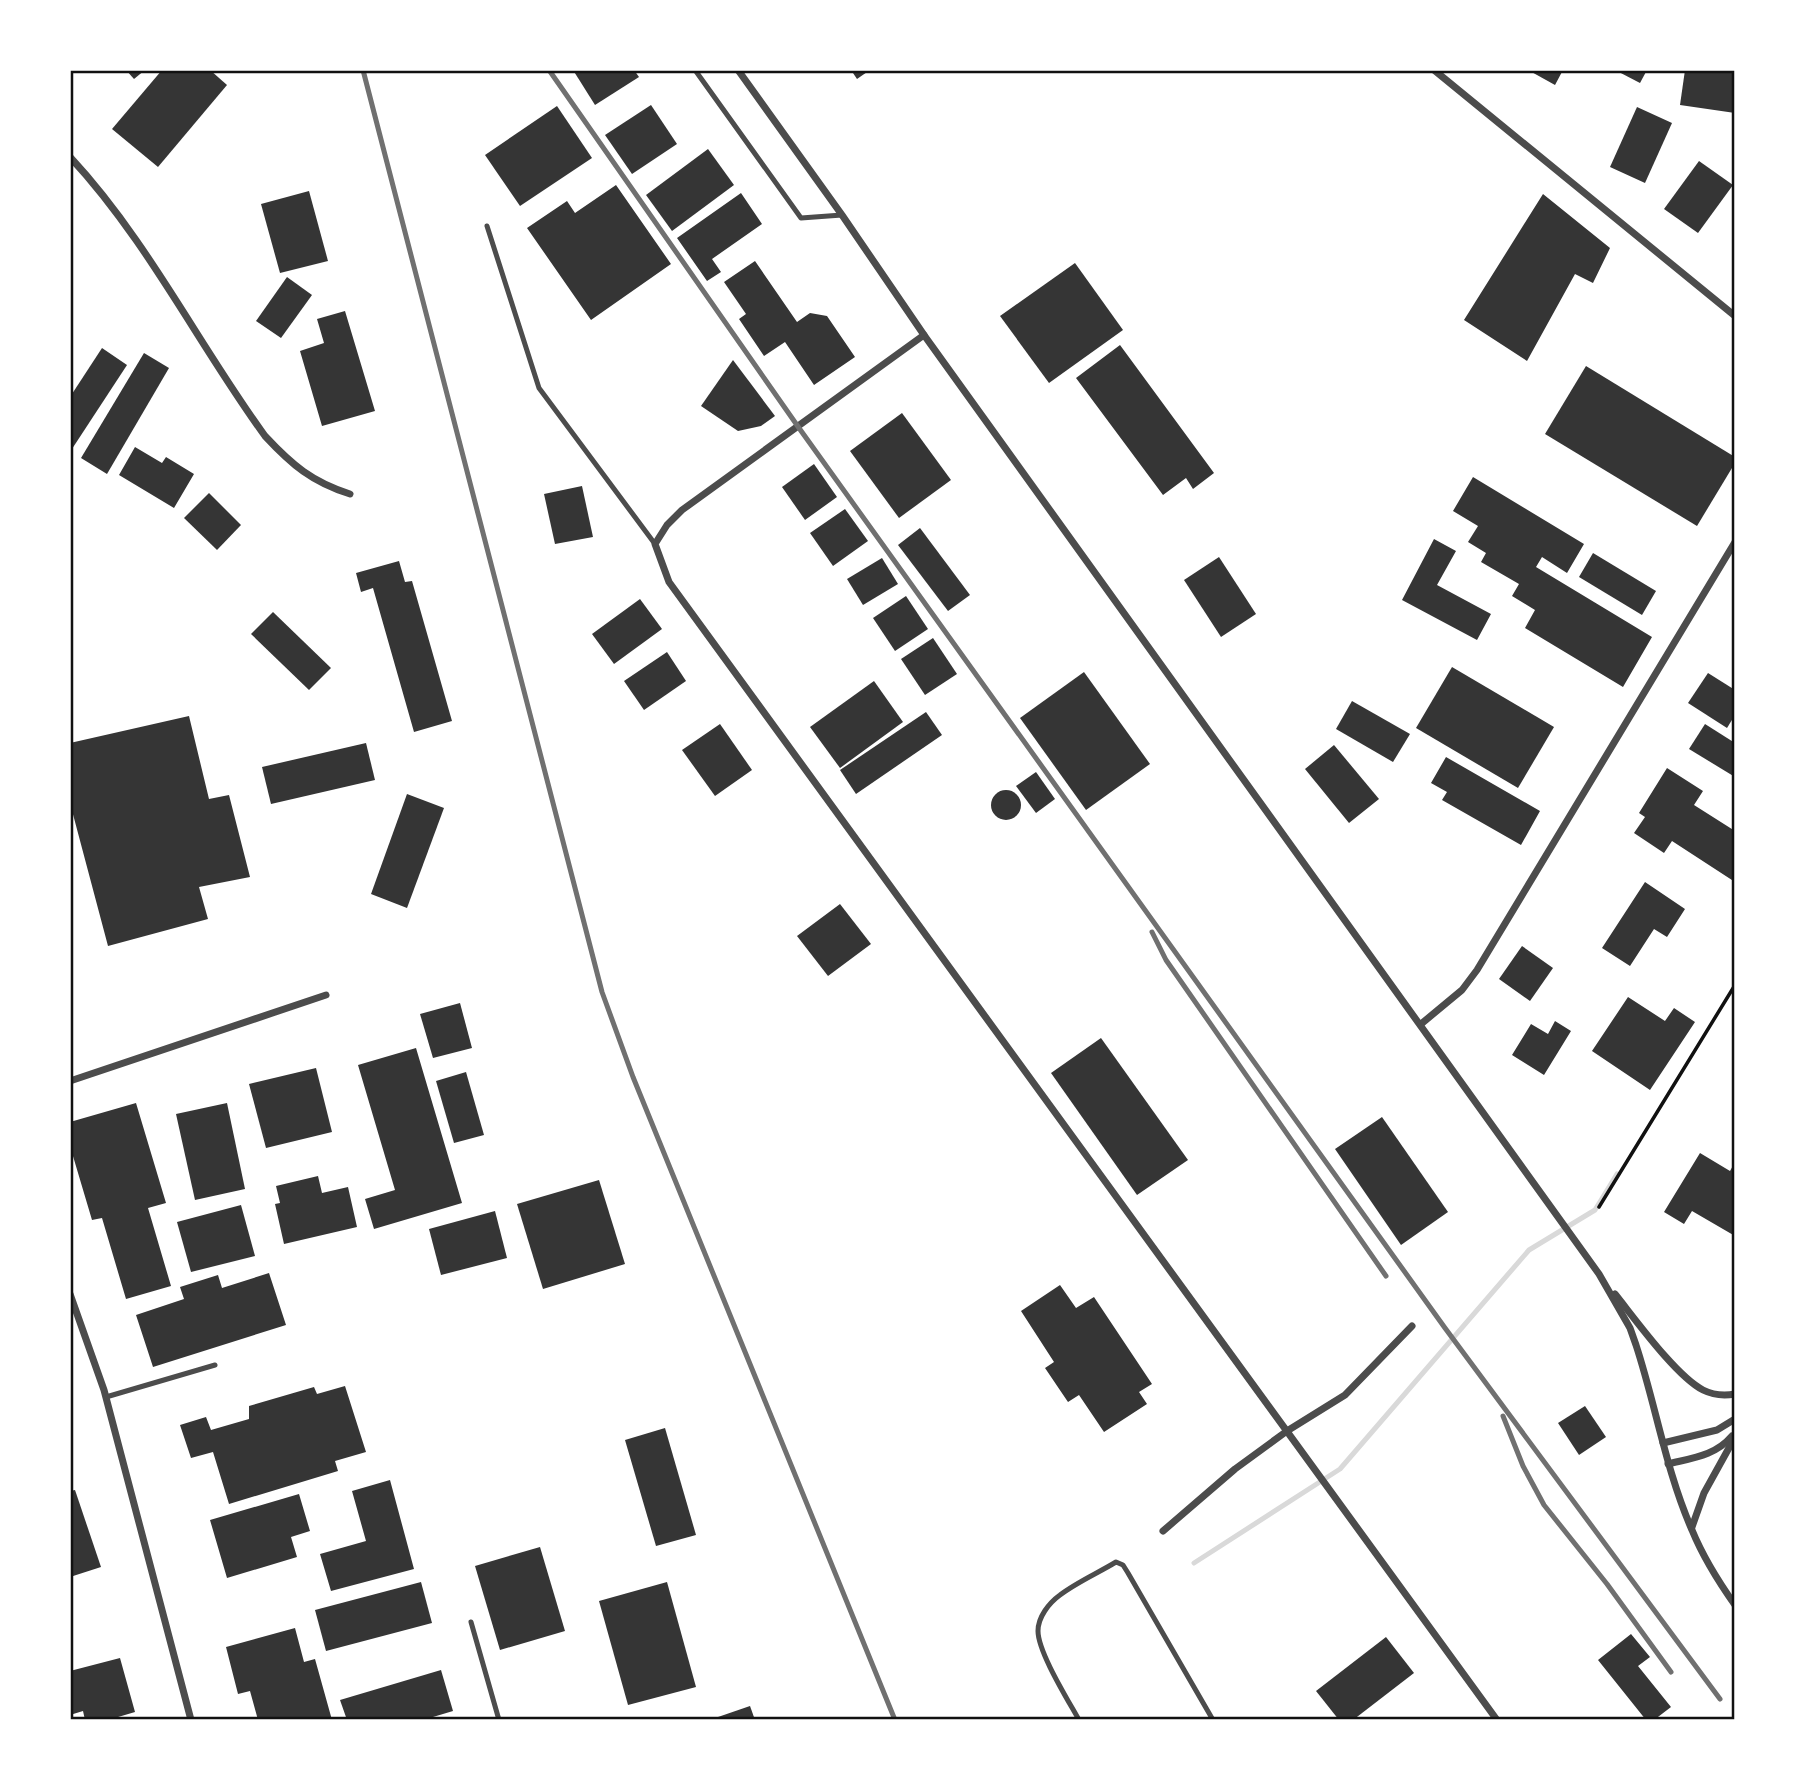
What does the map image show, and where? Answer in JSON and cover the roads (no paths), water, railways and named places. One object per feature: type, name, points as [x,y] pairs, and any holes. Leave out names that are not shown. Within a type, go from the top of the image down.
[{"type":"street","points":[[738,70],[924,335],[1599,1274],[1630,1328],[1668,1464],[1691,1529],[1714,1575],[1735,1605]]},
{"type":"street","points":[[1434,70],[1735,316]]},
{"type":"street","points":[[70,157],[113,206],[142,247],[265,436],[300,470],[317,482],[350,494]]},
{"type":"street","points":[[924,335],[682,510],[667,525],[655,544],[668,582],[1497,1720]]},
{"type":"street","points":[[1421,1024],[1462,990],[1477,970],[1735,542]]},
{"type":"street","points":[[70,1081],[326,995]]},
{"type":"street","points":[[1599,1274],[1653,1342],[1690,1381],[1710,1394],[1735,1394]]},
{"type":"street","points":[[70,1294],[106,1397],[191,1720]]},
{"type":"street","points":[[1163,1531],[1226,1476],[1287,1431],[1345,1395],[1412,1326]]},
{"type":"street","points":[[1663,1443],[1717,1430],[1735,1419]]},
{"type":"street","points":[[1668,1464],[1704,1456],[1717,1450],[1735,1435]]},
{"type":"street","points":[[1691,1529],[1704,1493],[1735,1435]]},
{"type":"lane","points":[[695,70],[801,218],[842,215]]},
{"type":"lane","points":[[487,226],[539,388],[655,544]]},
{"type":"lane","points":[[106,1397],[215,1365]]},
{"type":"lane","points":[[1079,1720],[1041,1647],[1038,1631],[1041,1618],[1049,1605],[1060,1595],[1116,1562],[1123,1564],[1129,1573],[1213,1720]]},
{"type":"lane","points":[[471,1622],[499,1720]]},
{"type":"waterway","points":[[1194,1563],[1340,1469],[1529,1250],[1595,1210],[1617,1174]]},
{"type":"railway","points":[[363,70],[602,992],[633,1077],[895,1720]]},
{"type":"railway","points":[[549,70],[799,428],[1445,1328],[1720,1699]]},
{"type":"railway","points":[[1152,932],[1166,960],[1386,1276]]},
{"type":"railway","points":[[1503,1416],[1523,1466],[1544,1505],[1607,1584],[1671,1672]]}]
